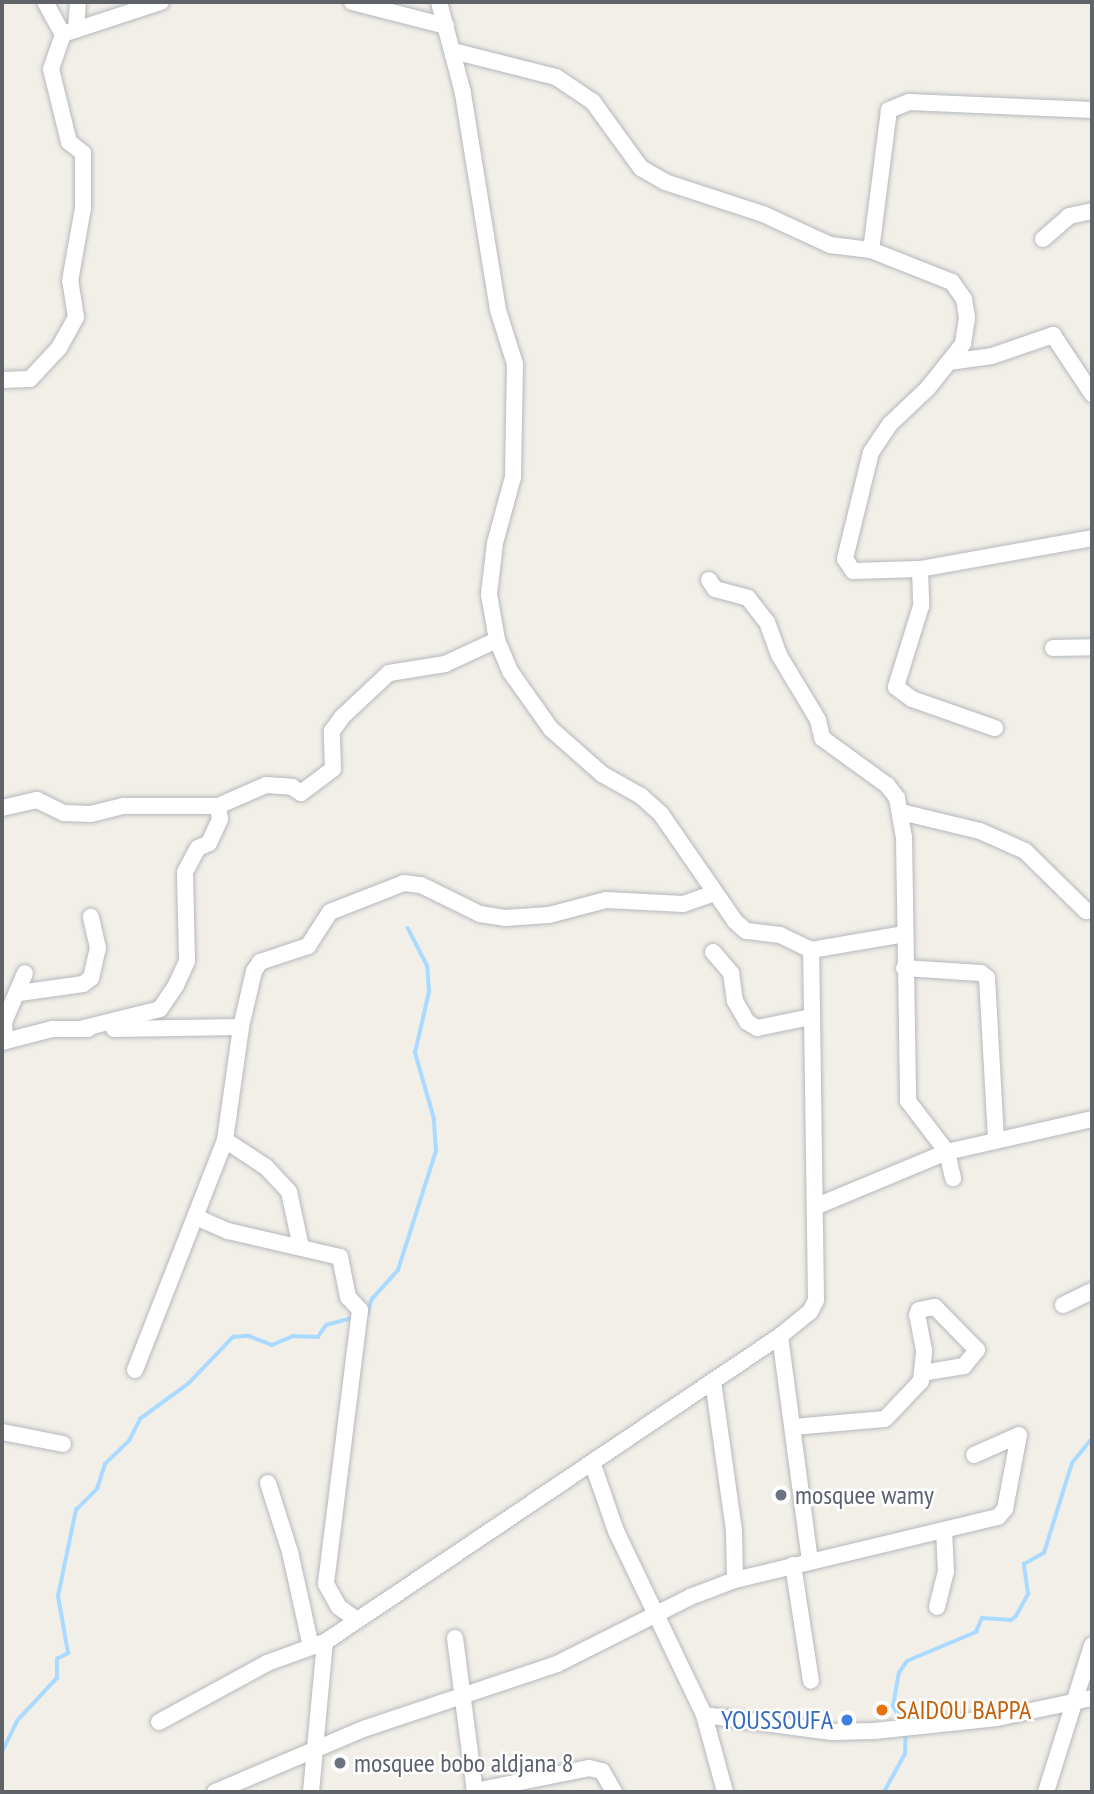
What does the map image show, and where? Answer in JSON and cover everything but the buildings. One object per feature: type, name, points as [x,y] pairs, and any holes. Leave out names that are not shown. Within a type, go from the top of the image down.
[{"type":"street","points":[[46,2],[70,32]]},
{"type":"street","points":[[2,380],[30,379],[59,348],[76,317],[69,281],[83,208],[83,153],[69,142],[51,69],[70,32],[78,2]]},
{"type":"street","points":[[70,32],[161,2]]},
{"type":"street","points":[[352,2],[446,26]]},
{"type":"street","points":[[439,2],[453,51],[498,310],[515,363],[513,477],[495,543],[489,594],[497,640],[510,671],[551,729],[602,774],[641,796],[661,814],[715,893],[746,931],[780,935],[811,950],[905,934]]},
{"type":"street","points":[[453,51],[556,77],[593,102],[616,140],[641,168],[665,182],[763,214],[830,245],[871,250],[952,282],[964,299],[963,344],[890,424],[871,452],[845,559],[853,571],[920,569],[1092,538]]},
{"type":"street","points":[[871,250],[889,110],[898,104],[1005,102],[1092,110]]},
{"type":"street","points":[[1043,239],[1069,216],[1092,211]]},
{"type":"street","points":[[949,362],[992,356],[1053,335],[1092,394]]},
{"type":"street","points":[[920,569],[921,606],[896,687],[912,699],[995,728]]},
{"type":"street","points":[[709,580],[715,589],[748,598],[767,622],[779,655],[818,720],[822,738],[887,785],[901,812],[908,1101],[947,1153],[953,1178]]},
{"type":"street","points":[[2,808],[37,800],[64,813],[91,814],[124,806],[218,806],[267,785],[292,787],[301,793],[333,769],[332,731],[342,717],[389,673],[445,664],[497,640]]},
{"type":"street","points":[[1053,648],[1092,647]]},
{"type":"street","points":[[80,1029],[160,1009],[170,993],[187,961],[185,872],[198,848],[209,843],[220,819],[218,806]]},
{"type":"street","points":[[901,812],[980,831],[1025,851],[1086,911]]},
{"type":"street","points":[[135,1370],[225,1140],[241,1027],[254,971],[260,962],[308,946],[330,912],[404,883],[421,885],[480,914],[514,919],[606,900],[659,905],[715,893]]},
{"type":"street","points":[[19,993],[70,987],[91,978],[98,948],[91,916]]},
{"type":"street","points":[[159,1722],[267,1663],[318,1645],[357,1620],[593,1465],[780,1336],[816,1300],[817,1206],[811,950]]},
{"type":"street","points":[[713,952],[732,974],[735,1000],[747,1022],[757,1028],[811,1017]]},
{"type":"street","points":[[904,968],[981,973],[988,978],[996,1140]]},
{"type":"street","points":[[25,973],[19,993],[12,999],[4,1022],[4,1042],[52,1030],[241,1027]]},
{"type":"street","points":[[817,1206],[947,1153],[1092,1119]]},
{"type":"street","points":[[225,1140],[266,1167],[289,1192],[301,1247]]},
{"type":"street","points":[[196,1217],[228,1231],[340,1257],[348,1297],[360,1310],[326,1584],[339,1608],[357,1620]]},
{"type":"street","points":[[1063,1306],[1092,1291]]},
{"type":"street","points":[[793,1427],[885,1419],[921,1381],[922,1373],[925,1350],[917,1315],[919,1310],[935,1307],[977,1350],[964,1366],[922,1373]]},
{"type":"street","points":[[780,1336],[810,1561]]},
{"type":"street","points":[[713,1381],[734,1531],[735,1580]]},
{"type":"street","points":[[2,1432],[63,1444]]},
{"type":"street","points":[[215,1792],[313,1749],[557,1664],[657,1613],[735,1580],[987,1522],[1005,1509],[1019,1435],[974,1455]]},
{"type":"street","points":[[593,1465],[616,1531],[705,1715],[725,1792]]},
{"type":"street","points":[[268,1483],[318,1645],[311,1792]]},
{"type":"street","points":[[937,1607],[946,1572],[944,1530]]},
{"type":"street","points":[[793,1565],[811,1681]]},
{"type":"street","points":[[455,1638],[465,1697],[475,1792],[589,1768],[602,1771],[614,1792]]},
{"type":"street","points":[[1046,1792],[1092,1645]]},
{"type":"street","points":[[705,1715],[832,1732],[997,1718],[1092,1698]]},
{"type":"waterway","points":[[367,1314],[372,1299],[398,1270],[436,1151],[434,1119],[415,1053],[429,992],[427,966],[408,929]]},
{"type":"waterway","points":[[2,1752],[17,1721],[57,1678],[57,1659],[68,1653],[58,1596],[76,1510],[97,1489],[105,1464],[129,1441],[140,1419],[189,1383],[233,1337],[249,1336],[272,1345],[293,1336],[318,1337],[326,1325],[353,1318]]},
{"type":"waterway","points":[[903,1724],[893,1706],[899,1673],[907,1661],[976,1632],[982,1618],[1011,1620],[1016,1616],[1028,1594],[1024,1564],[1044,1553],[1072,1463],[1092,1438]]},
{"type":"waterway","points":[[884,1792],[905,1754],[906,1731]]},
{"type":"place","name":"mosquee wamy","points":[[781,1495]]},
{"type":"place","name":"SAIDOU BAPPA","points":[[882,1710]]},
{"type":"place","name":"YOUSSOUFA","points":[[847,1720]]},
{"type":"place","name":"mosquee bobo aldjana 8","points":[[340,1763]]}]
